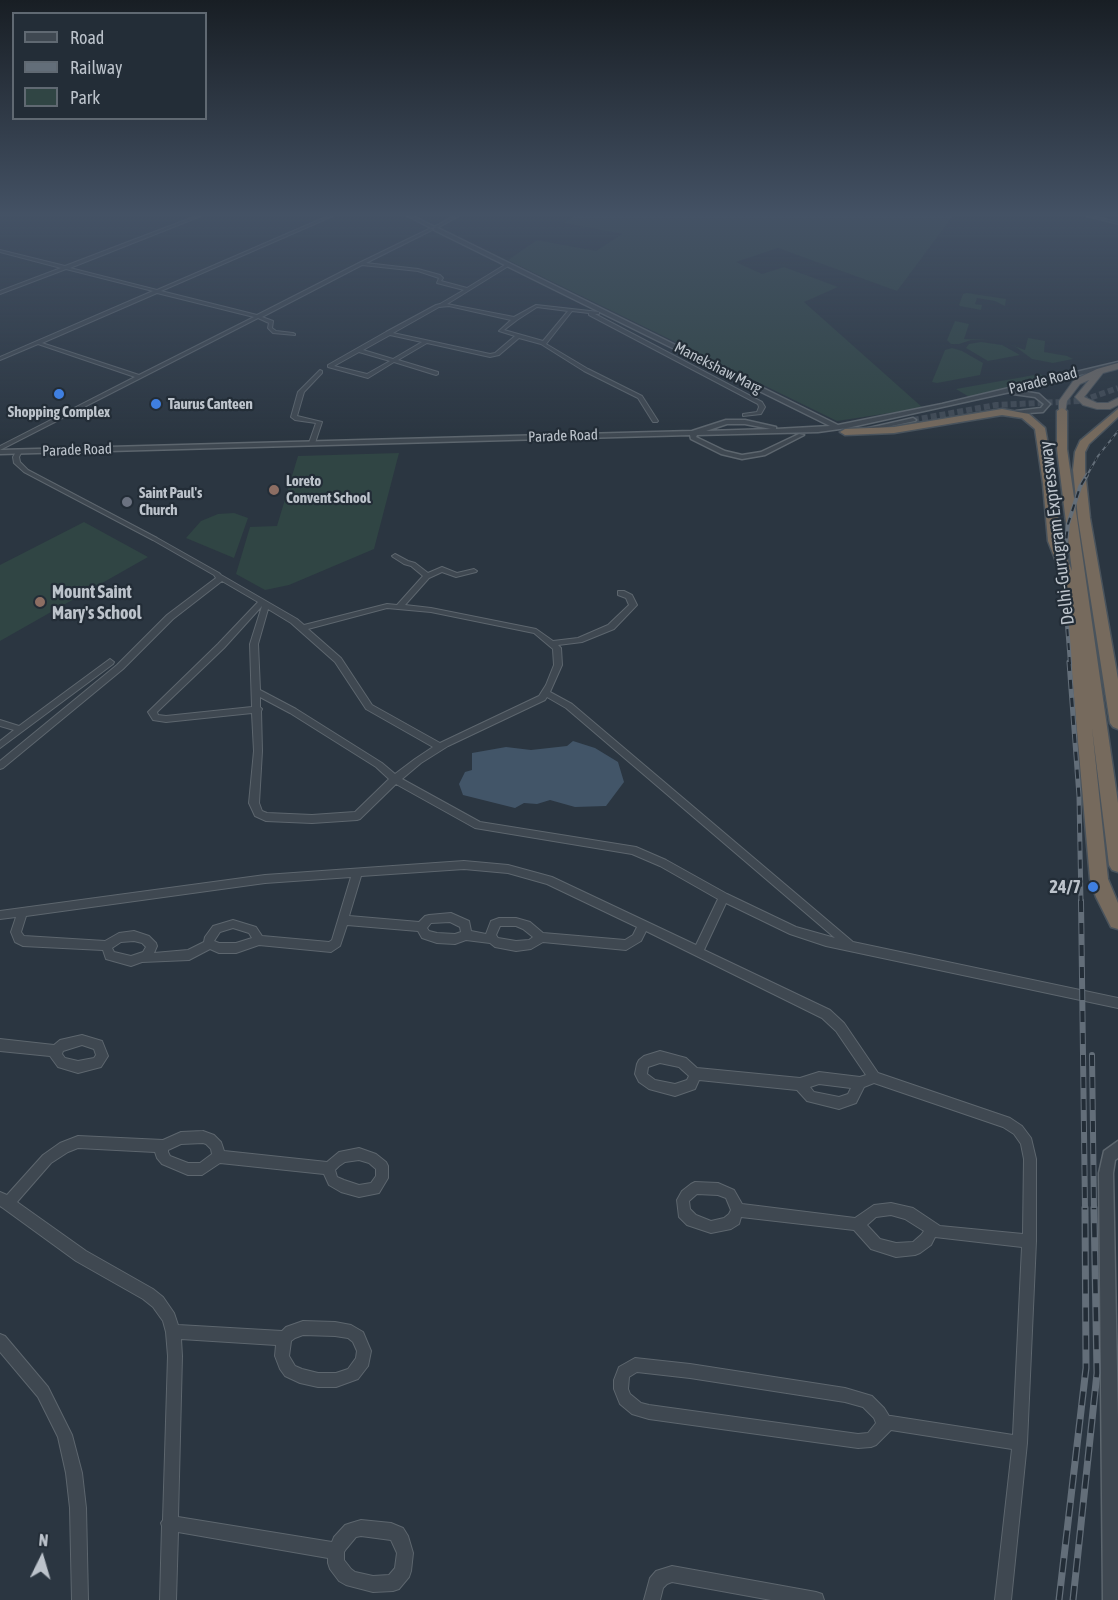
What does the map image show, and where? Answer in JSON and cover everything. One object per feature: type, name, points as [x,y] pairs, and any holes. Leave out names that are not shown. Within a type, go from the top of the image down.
[{"type":"highway","points":[[1062,411],[1063,401],[1077,382],[1118,365]]},
{"type":"highway","points":[[1100,371],[1078,395],[1079,398],[1096,406],[1110,406],[1118,401]]},
{"type":"highway","name":"Delhi-Gurugram Expressway","points":[[1062,411],[1062,449],[1118,865]]},
{"type":"highway","name":"Delhi-Gurugram Expressway","points":[[1118,412],[1084,443],[1080,452],[1079,470],[1084,518],[1118,723]]},
{"type":"highway","points":[[841,430],[894,430],[987,414],[1016,413],[1036,422],[1041,432],[1054,542],[1070,582],[1099,879],[1105,897],[1118,921]]},
{"type":"street","points":[[0,359],[159,291],[270,320],[270,328],[275,332],[293,334]]},
{"type":"street","points":[[0,450],[308,291]]},
{"type":"street","points":[[426,342],[368,376],[330,366],[442,305],[464,291]]},
{"type":"street","name":"Manekshaw Marg","points":[[563,291],[841,430]]},
{"type":"street","points":[[442,305],[515,319]]},
{"type":"street","points":[[655,421],[640,397],[586,370],[543,343],[501,331],[536,306],[591,314],[760,403],[762,407],[759,413],[746,415]]},
{"type":"street","points":[[543,343],[570,311]]},
{"type":"street","points":[[591,314],[604,311]]},
{"type":"street","points":[[388,333],[492,356],[517,337]]},
{"type":"street","points":[[38,343],[140,377]]},
{"type":"street","points":[[358,350],[436,373]]},
{"type":"street","name":"Parade Road","points":[[0,450],[18,454],[841,430],[1118,365]]},
{"type":"street","points":[[312,442],[319,422],[294,417],[301,392],[320,372]]},
{"type":"street","points":[[972,399],[1021,391],[1037,395],[1047,404],[1043,410],[1016,413]]},
{"type":"street","name":"Parade Road","points":[[694,435],[801,435],[913,420]]},
{"type":"street","points":[[694,435],[731,422],[757,424],[789,431]]},
{"type":"street","points":[[694,435],[723,453],[742,457],[763,454],[801,435]]},
{"type":"street","name":"Parade Road","points":[[0,457],[18,454],[312,442],[467,441]]},
{"type":"street","points":[[18,454],[17,463],[26,471],[155,539],[303,628],[338,660],[369,707],[440,747]]},
{"type":"street","points":[[394,556],[413,564],[428,576]]},
{"type":"street","points":[[400,606],[428,576],[439,569],[456,574],[474,571]]},
{"type":"street","points":[[0,766],[116,670],[170,617],[215,585],[220,577]]},
{"type":"street","points":[[554,643],[584,638],[611,627],[633,605],[629,597],[621,593]]},
{"type":"street","points":[[264,603],[255,641],[258,692],[258,772],[254,803],[255,810],[260,815],[312,819],[357,816],[395,779],[440,747],[495,719],[538,701],[546,693],[558,665],[558,652],[554,643],[531,629],[400,606],[387,606],[303,628]]},
{"type":"street","points":[[258,709],[166,719],[156,718],[152,712],[264,603]]},
{"type":"street","points":[[0,745],[110,662]]},
{"type":"street","points":[[258,692],[379,765],[395,779],[478,825],[633,850],[663,863],[724,897],[794,931],[851,947],[1118,1003]]},
{"type":"street","points":[[546,693],[569,706],[851,947]]},
{"type":"street","points":[[0,723],[19,729]]},
{"type":"street","points":[[0,915],[243,881],[464,865],[508,869],[549,880],[826,1014],[840,1028],[874,1077],[1006,1122],[1018,1130],[1027,1142],[1030,1159],[1029,1241],[1020,1443],[1003,1600]]},
{"type":"street","points":[[209,944],[219,948],[236,948],[259,940],[334,946],[357,872]]},
{"type":"street","points":[[698,952],[724,897]]},
{"type":"street","points":[[22,913],[16,932],[19,939],[106,946],[125,936],[141,937],[149,941],[152,946],[151,952],[144,958]]},
{"type":"street","points":[[421,927],[429,919],[451,916],[465,924],[466,935]]},
{"type":"street","points":[[343,920],[421,927]]},
{"type":"street","points":[[491,939],[490,933],[495,924],[505,921],[526,925],[541,937],[626,945],[637,938],[643,926]]},
{"type":"street","points":[[106,946],[110,956],[132,961],[144,958],[181,957],[195,953],[209,944],[214,931],[228,924],[252,930],[259,940]]},
{"type":"street","points":[[421,927],[423,932],[431,937],[451,939],[466,935],[491,939],[504,945],[531,944],[541,937]]},
{"type":"street","points":[[0,1045],[56,1051]]},
{"type":"street","points":[[695,1074],[800,1084],[815,1078],[860,1083],[874,1077]]},
{"type":"street","points":[[800,1084],[812,1097],[839,1103],[852,1099],[860,1083]]},
{"type":"street","points":[[168,1600],[175,1356],[173,1332],[164,1310],[148,1294],[81,1256],[4,1201],[47,1159],[71,1144],[88,1142],[163,1146],[181,1138],[203,1137],[214,1143],[218,1157]]},
{"type":"street","points":[[163,1146],[161,1154],[166,1160],[188,1169],[202,1168],[218,1157],[329,1168]]},
{"type":"street","points":[[1112,1600],[1106,1184],[1109,1156],[1118,1148]]},
{"type":"street","points":[[738,1210],[857,1224],[874,1211],[891,1209],[908,1213],[932,1230],[944,1233],[1029,1241]]},
{"type":"street","points":[[857,1224],[876,1244],[896,1250],[915,1248],[926,1240],[932,1230]]},
{"type":"street","points":[[173,1332],[284,1338],[291,1332],[303,1328],[335,1329],[351,1332],[362,1343],[363,1361],[353,1374],[336,1380],[318,1380],[300,1376],[290,1371],[285,1364],[282,1356],[284,1338]]},
{"type":"street","points":[[0,1341],[43,1392],[65,1435],[74,1473],[78,1508],[80,1600]]},
{"type":"street","points":[[885,1425],[879,1413],[867,1401],[845,1395],[690,1371],[635,1365],[624,1372],[621,1380],[621,1389],[625,1399],[637,1409],[649,1412],[858,1441],[876,1437],[885,1425],[896,1423],[1020,1443]]},
{"type":"street","points":[[169,1523],[336,1551]]},
{"type":"street","points":[[361,1528],[391,1531],[397,1534],[402,1542],[405,1553],[403,1571],[393,1583],[363,1583],[352,1579],[340,1570],[336,1551],[340,1542],[351,1531],[361,1528]]},
{"type":"street","points":[[652,1600],[656,1584],[662,1577],[672,1574],[816,1600]]},
{"type":"green space","points":[[571,291],[830,291],[804,302],[923,408],[837,421]]},
{"type":"green space","points":[[963,294],[1006,299],[1005,306],[995,301],[977,298],[975,304],[982,305],[981,310],[960,306]]},
{"type":"green space","points":[[955,321],[969,324],[964,339],[988,340],[971,340],[951,344],[947,340]]},
{"type":"green space","points":[[1028,338],[1045,341],[1044,352],[1073,359],[1053,363],[1032,359],[1016,347],[1003,342],[1025,350]]},
{"type":"green space","points":[[981,342],[1002,345],[1020,355],[988,361],[966,348],[969,344]]},
{"type":"green space","points":[[952,348],[983,363],[980,375],[932,382],[945,350]]},
{"type":"green space","points":[[1040,374],[1054,382],[971,398],[956,389]]},
{"type":"green space","points":[[399,453],[374,549],[289,585],[265,590],[236,574],[250,527],[277,526],[298,456]]},
{"type":"green space","points":[[234,513],[248,518],[234,558],[186,538],[201,521],[218,514]]},
{"type":"green space","points":[[84,522],[148,557],[0,641],[0,565]]},
{"type":"water","points":[[573,741],[595,748],[618,762],[624,782],[606,806],[575,807],[550,800],[537,804],[524,803],[515,808],[463,795],[459,784],[465,772],[472,770],[472,753],[506,747],[531,750],[567,746]]},
{"type":"tunnel","points":[[913,420],[996,405],[1081,401],[1118,388]]},
{"type":"railway","points":[[1086,477],[1098,456],[1118,431]]},
{"type":"railway","points":[[1070,664],[1063,573],[1068,524],[1080,487],[1087,475]]},
{"type":"railway","points":[[1069,662],[1079,796],[1081,903]]},
{"type":"railway","points":[[1081,901],[1085,1209]]},
{"type":"railway","points":[[1092,1055],[1094,1209]]},
{"type":"railway","points":[[1059,1600],[1086,1368],[1085,1208]]},
{"type":"railway","points":[[1073,1600],[1097,1373],[1094,1208]]},
{"type":"place","name":"Shopping Complex","points":[[59,394]]},
{"type":"place","name":"Taurus Canteen","points":[[156,404]]},
{"type":"place","name":"Loreto Convent School","points":[[274,490]]},
{"type":"place","name":"Saint Paul's Church","points":[[127,502]]},
{"type":"place","name":"Mount Saint Mary's School","points":[[40,602]]},
{"type":"place","name":"24/7","points":[[1093,887]]}]
